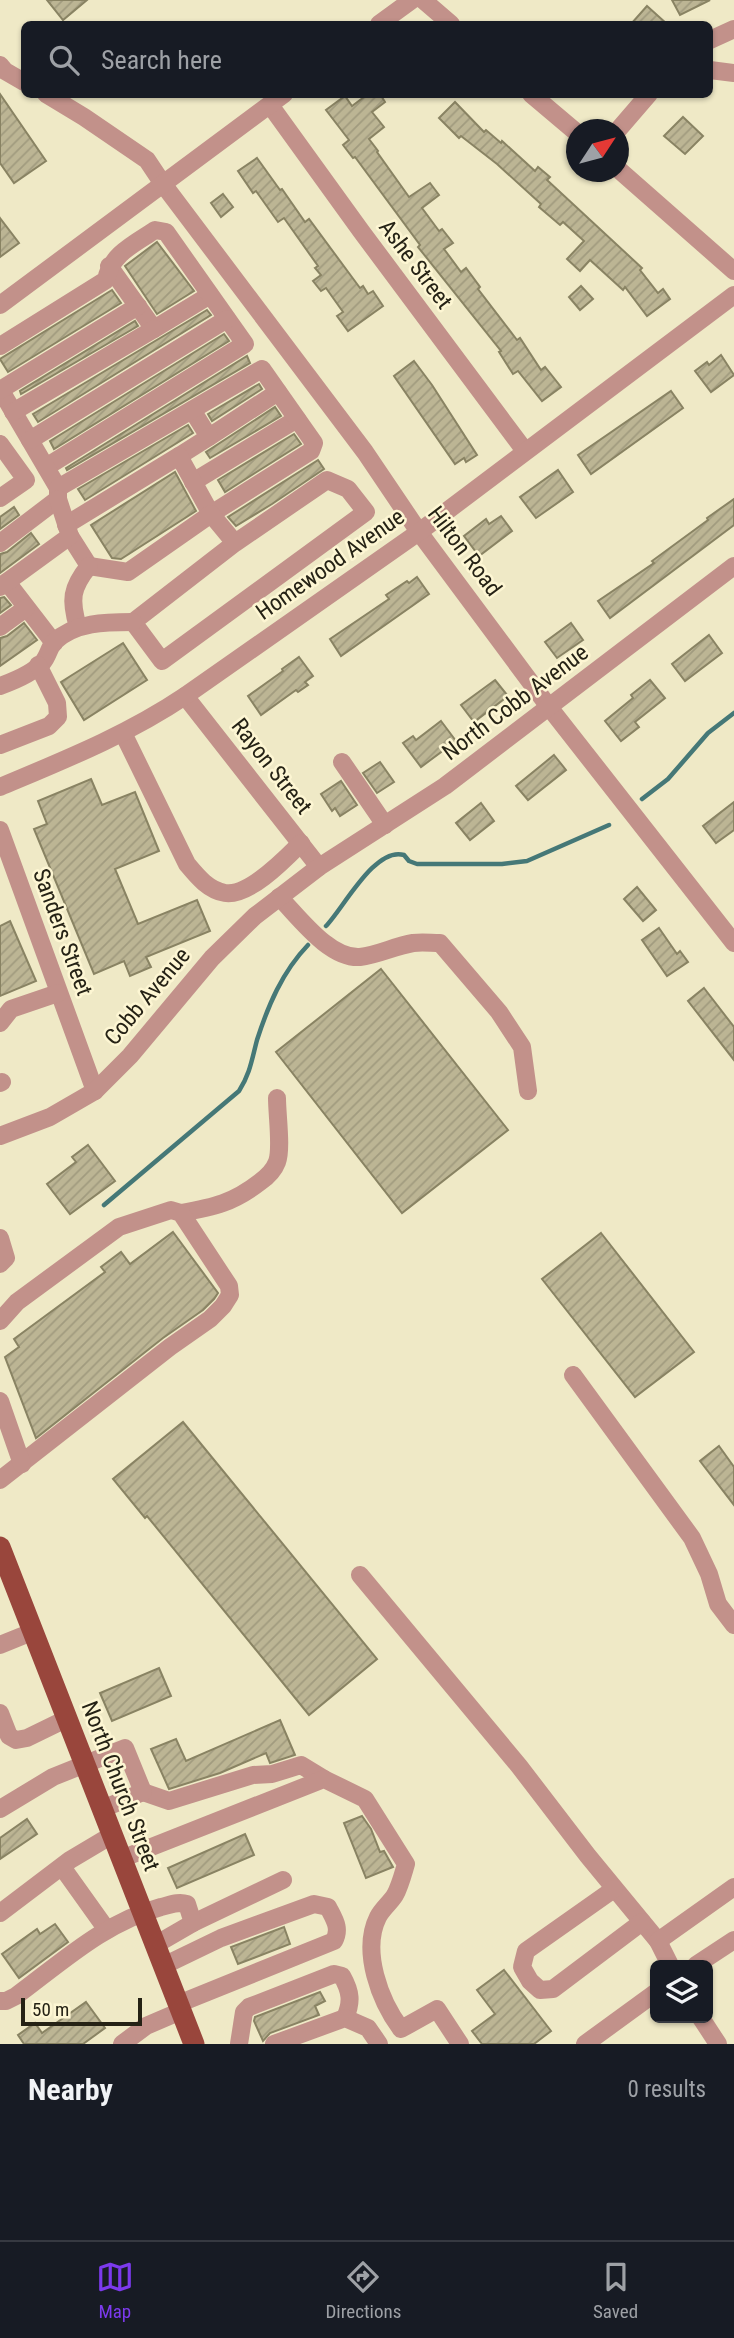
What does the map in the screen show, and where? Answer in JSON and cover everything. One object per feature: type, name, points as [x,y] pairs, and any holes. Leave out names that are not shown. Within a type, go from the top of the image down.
[{"type":"main road","name":"North Church Street","points":[[0,1547],[194,2044]]},
{"type":"street","points":[[383,21],[412,0]]},
{"type":"street","points":[[423,0],[448,21]]},
{"type":"street","points":[[713,38],[734,29]]},
{"type":"street","points":[[0,65],[21,80]]},
{"type":"street","points":[[713,70],[734,73]]},
{"type":"street","name":"Hilton Road","points":[[53,98],[147,160],[365,452],[419,532],[549,707],[734,943]]},
{"type":"street","points":[[536,98],[566,124]]},
{"type":"street","points":[[627,119],[646,98]]},
{"type":"street","points":[[0,305],[277,100]]},
{"type":"street","name":"Ashe Street","points":[[277,100],[361,231],[526,451]]},
{"type":"street","points":[[629,179],[734,271]]},
{"type":"street","points":[[0,346],[106,280],[109,266],[118,255],[155,230],[166,232],[244,344],[46,467]]},
{"type":"street","points":[[109,266],[154,329]]},
{"type":"street","points":[[13,412],[210,295]]},
{"type":"street","name":"Homewood Avenue","points":[[0,788],[103,744],[148,721],[419,532],[734,295]]},
{"type":"street","points":[[89,566],[68,531],[58,493],[46,467],[0,390],[138,306]]},
{"type":"street","points":[[30,440],[227,319]]},
{"type":"street","points":[[0,543],[58,493],[262,369],[314,443],[312,451],[211,514],[128,572],[89,566]]},
{"type":"street","points":[[54,643],[4,584],[68,531],[278,392]]},
{"type":"street","points":[[192,410],[209,437]]},
{"type":"street","points":[[194,482],[297,419]]},
{"type":"street","points":[[0,444],[26,480],[0,498]]},
{"type":"street","points":[[179,456],[211,514],[235,543]]},
{"type":"street","points":[[0,686],[38,666],[54,643],[78,627],[103,622],[133,622],[235,543],[327,480],[348,489],[366,512],[162,661],[133,622]]},
{"type":"street","points":[[78,627],[74,612],[75,583],[89,566]]},
{"type":"street","name":"North Cobb Avenue","points":[[319,867],[445,786],[734,566]]},
{"type":"street","points":[[0,627],[26,608]]},
{"type":"street","points":[[0,745],[49,726],[58,717],[57,703],[38,666]]},
{"type":"street","name":"Rayon Street","points":[[185,696],[319,867]]},
{"type":"street","points":[[123,733],[187,864],[210,887],[224,893],[233,893],[255,883],[301,843]]},
{"type":"street","points":[[342,762],[385,825]]},
{"type":"street","name":"Sanders Street","points":[[0,830],[7,874],[58,993],[95,1091]]},
{"type":"street","name":"Cobb Avenue","points":[[0,1136],[50,1117],[95,1091],[130,1056],[212,958],[279,897],[319,867]]},
{"type":"street","points":[[279,897],[319,938],[345,956],[359,957],[412,943],[440,943],[499,1012],[523,1047],[528,1090]]},
{"type":"street","points":[[0,1023],[11,1009],[58,993]]},
{"type":"street","points":[[0,1321],[17,1302],[119,1227],[172,1210],[181,1213],[218,1205],[240,1197],[268,1176],[277,1164],[280,1149],[276,1119],[278,1098]]},
{"type":"street","points":[[0,1480],[160,1354],[210,1319],[230,1296],[229,1286],[181,1213]]},
{"type":"street","points":[[0,1238],[6,1258],[0,1264]]},
{"type":"street","points":[[573,1375],[692,1538],[709,1574],[718,1604],[734,1625]]},
{"type":"street","points":[[0,1401],[22,1464]]},
{"type":"street","points":[[360,1575],[519,1766],[614,1889],[658,1941],[668,1960]]},
{"type":"street","points":[[0,1644],[32,1632]]},
{"type":"street","points":[[0,1713],[9,1737],[16,1740],[27,1738],[66,1718]]},
{"type":"street","points":[[0,1809],[53,1777],[124,1748],[143,1792]]},
{"type":"street","points":[[102,1809],[143,1792],[169,1801],[253,1775],[272,1774],[301,1765],[365,1800],[406,1864],[396,1894],[378,1917],[370,1948],[388,2012],[401,2029]]},
{"type":"street","points":[[121,1859],[324,1779]]},
{"type":"street","points":[[0,1913],[62,1867],[112,1835]]},
{"type":"street","points":[[62,1867],[107,1930]]},
{"type":"street","points":[[155,1945],[193,1923],[283,1880]]},
{"type":"street","points":[[658,1941],[734,1886]]},
{"type":"street","points":[[614,1889],[526,1951],[522,1967],[530,1981],[540,1990],[553,1989],[642,1922]]},
{"type":"street","points":[[0,2001],[16,1996],[107,1930],[142,1912],[181,1902],[187,1905],[193,1923]]},
{"type":"street","points":[[122,2044],[146,2026],[180,2008],[334,1941],[338,1933],[328,1907],[314,1903],[221,1938],[163,1966]]},
{"type":"street","points":[[704,1960],[734,1940]]},
{"type":"street","points":[[239,2044],[244,2012],[249,2007],[334,1974],[342,1976],[349,1990],[351,2005],[345,2018]]},
{"type":"street","points":[[585,2044],[650,1997]]},
{"type":"street","points":[[274,2044],[345,2018],[368,2028],[379,2044],[437,2009],[460,2044]]},
{"type":"street","points":[[704,2023],[718,2044]]},
{"type":"building","points":[[47,0],[87,0],[63,20]]},
{"type":"building","points":[[672,0],[710,0],[680,15]]},
{"type":"building","points":[[647,6],[664,21],[634,21]]},
{"type":"building","points":[[0,94],[46,161],[14,183],[0,163]]},
{"type":"building","points":[[342,98],[346,98],[352,106],[363,98],[382,98],[385,102],[372,112],[384,127],[369,139],[409,197],[430,183],[439,195],[422,208],[439,231],[442,229],[453,243],[444,249],[461,272],[466,268],[480,287],[478,289],[517,340],[520,338],[541,370],[545,367],[561,387],[542,401],[518,371],[513,374],[499,352],[501,351],[418,247],[420,245],[355,157],[353,158],[343,145],[349,140],[326,110]]},
{"type":"building","points":[[455,102],[484,132],[486,130],[501,143],[502,141],[535,171],[538,167],[550,177],[547,180],[642,268],[640,270],[658,293],[663,289],[670,299],[647,316],[625,287],[623,290],[590,260],[580,271],[567,259],[584,241],[563,222],[560,225],[497,164],[461,136],[459,138],[439,118]]},
{"type":"building","points":[[683,117],[703,136],[685,154],[664,136]]},
{"type":"building","points":[[257,158],[305,222],[309,219],[360,288],[363,286],[368,294],[373,291],[383,306],[348,331],[337,316],[343,312],[326,288],[321,291],[313,281],[321,275],[315,268],[318,266],[284,218],[278,222],[238,171]]},
{"type":"building","points":[[223,194],[233,207],[221,217],[211,203]]},
{"type":"building","points":[[0,218],[19,243],[0,257]]},
{"type":"building","points":[[157,242],[194,291],[157,314],[125,266]]},
{"type":"building","points":[[581,286],[593,299],[580,310],[569,297]]},
{"type":"building","points":[[112,290],[121,303],[8,372],[0,359]]},
{"type":"building","points":[[207,310],[211,315],[38,422],[33,414]]},
{"type":"building","points":[[135,321],[138,326],[21,394],[20,391]]},
{"type":"building","points":[[224,334],[229,341],[54,449],[50,441]]},
{"type":"building","points":[[721,355],[734,375],[711,392],[695,371],[707,362],[709,365]]},
{"type":"building","points":[[247,356],[250,363],[67,470],[66,468]]},
{"type":"building","points":[[414,361],[477,455],[466,462],[464,458],[455,464],[394,376]]},
{"type":"building","points":[[259,384],[262,389],[212,421],[208,414]]},
{"type":"building","points":[[671,391],[683,408],[591,474],[578,455]]},
{"type":"building","points":[[275,407],[281,416],[210,458],[206,452]]},
{"type":"building","points":[[188,425],[193,433],[85,500],[78,489]]},
{"type":"building","points":[[294,434],[301,444],[225,492],[218,480]]},
{"type":"building","points":[[318,460],[324,469],[272,504],[236,526],[228,517]]},
{"type":"building","points":[[558,470],[573,492],[536,518],[520,497]]},
{"type":"building","points":[[175,472],[196,511],[121,559],[112,558],[91,525]]},
{"type":"building","points":[[734,499],[734,525],[610,618],[598,601],[654,563],[652,561]]},
{"type":"building","points":[[14,507],[19,515],[0,529],[0,517]]},
{"type":"building","points":[[501,516],[512,531],[479,556],[464,536],[486,519],[489,524]]},
{"type":"building","points":[[31,533],[39,544],[0,573],[0,554],[7,552]]},
{"type":"building","points":[[417,577],[429,594],[341,656],[330,639],[389,599],[386,595]]},
{"type":"building","points":[[4,597],[11,605],[0,613],[0,598]]},
{"type":"building","points":[[24,623],[37,640],[0,666],[0,638]]},
{"type":"building","points":[[571,623],[583,640],[557,658],[545,642]]},
{"type":"building","points":[[709,635],[722,653],[685,681],[672,664]]},
{"type":"building","points":[[123,643],[147,680],[84,720],[61,682]]},
{"type":"building","points":[[299,657],[313,676],[305,682],[308,685],[298,692],[296,690],[261,715],[248,696]]},
{"type":"building","points":[[495,680],[508,696],[474,722],[461,705]]},
{"type":"building","points":[[650,680],[665,698],[635,722],[639,727],[621,741],[605,721]]},
{"type":"building","points":[[441,721],[456,741],[421,767],[403,743],[413,736],[416,740]]},
{"type":"building","points":[[554,755],[566,770],[528,800],[516,786]]},
{"type":"building","points":[[380,762],[394,782],[377,793],[363,773]]},
{"type":"building","points":[[91,779],[102,805],[135,792],[159,851],[115,869],[138,924],[197,900],[210,931],[146,957],[151,967],[130,976],[124,961],[94,974],[34,829],[47,824],[38,801]]},
{"type":"building","points":[[341,781],[357,805],[340,816],[335,808],[332,811],[321,794]]},
{"type":"building","points":[[734,802],[734,830],[716,843],[703,826]]},
{"type":"building","points":[[481,803],[494,821],[470,840],[456,823]]},
{"type":"building","points":[[637,887],[656,910],[643,921],[624,899]]},
{"type":"building","points":[[10,921],[36,981],[0,996],[0,926]]},
{"type":"building","points":[[659,928],[677,954],[680,951],[688,962],[667,976],[642,940]]},
{"type":"building","points":[[381,969],[508,1130],[402,1213],[276,1052]]},
{"type":"building","points":[[704,988],[734,1027],[734,1060],[688,1001]]},
{"type":"building","points":[[88,1145],[115,1181],[70,1214],[47,1184],[76,1162],[72,1157]]},
{"type":"building","points":[[173,1232],[218,1293],[203,1310],[163,1338],[36,1438],[5,1357],[19,1347],[14,1339],[105,1272],[101,1267],[121,1252],[130,1264]]},
{"type":"building","points":[[601,1233],[694,1352],[635,1397],[542,1279]]},
{"type":"building","points":[[183,1422],[377,1659],[309,1715],[147,1516],[145,1518],[113,1479]]},
{"type":"building","points":[[719,1446],[734,1467],[734,1505],[700,1461]]},
{"type":"building","points":[[159,1668],[171,1696],[112,1721],[100,1693]]},
{"type":"building","points":[[280,1720],[295,1755],[270,1763],[266,1753],[220,1773],[169,1789],[151,1749],[176,1739],[186,1761]]},
{"type":"building","points":[[362,1816],[371,1829],[380,1852],[384,1851],[393,1867],[366,1878],[344,1823]]},
{"type":"building","points":[[27,1819],[37,1834],[0,1859],[0,1838]]},
{"type":"building","points":[[245,1834],[254,1855],[177,1888],[168,1868]]},
{"type":"building","points":[[55,1924],[68,1942],[19,1978],[2,1954],[37,1929],[40,1934]]},
{"type":"building","points":[[284,1927],[290,1944],[238,1964],[231,1947]]},
{"type":"building","points":[[504,1970],[551,2031],[534,2044],[482,2044],[472,2031],[495,2014],[477,1990]]},
{"type":"building","points":[[320,1992],[325,2001],[315,2006],[319,2015],[270,2033],[263,2041],[254,2021],[255,2017]]},
{"type":"building","points":[[86,2002],[105,2028],[83,2044],[24,2044],[18,2035],[35,2023],[42,2033]]},
{"type":"waterway","points":[[642,799],[668,779],[708,733],[734,713]]},
{"type":"waterway","points":[[326,926],[371,869],[393,855],[404,855],[417,864],[502,864],[527,861],[609,825]]},
{"type":"waterway","points":[[104,1205],[239,1091],[271,1002],[291,966],[308,945]]}]
